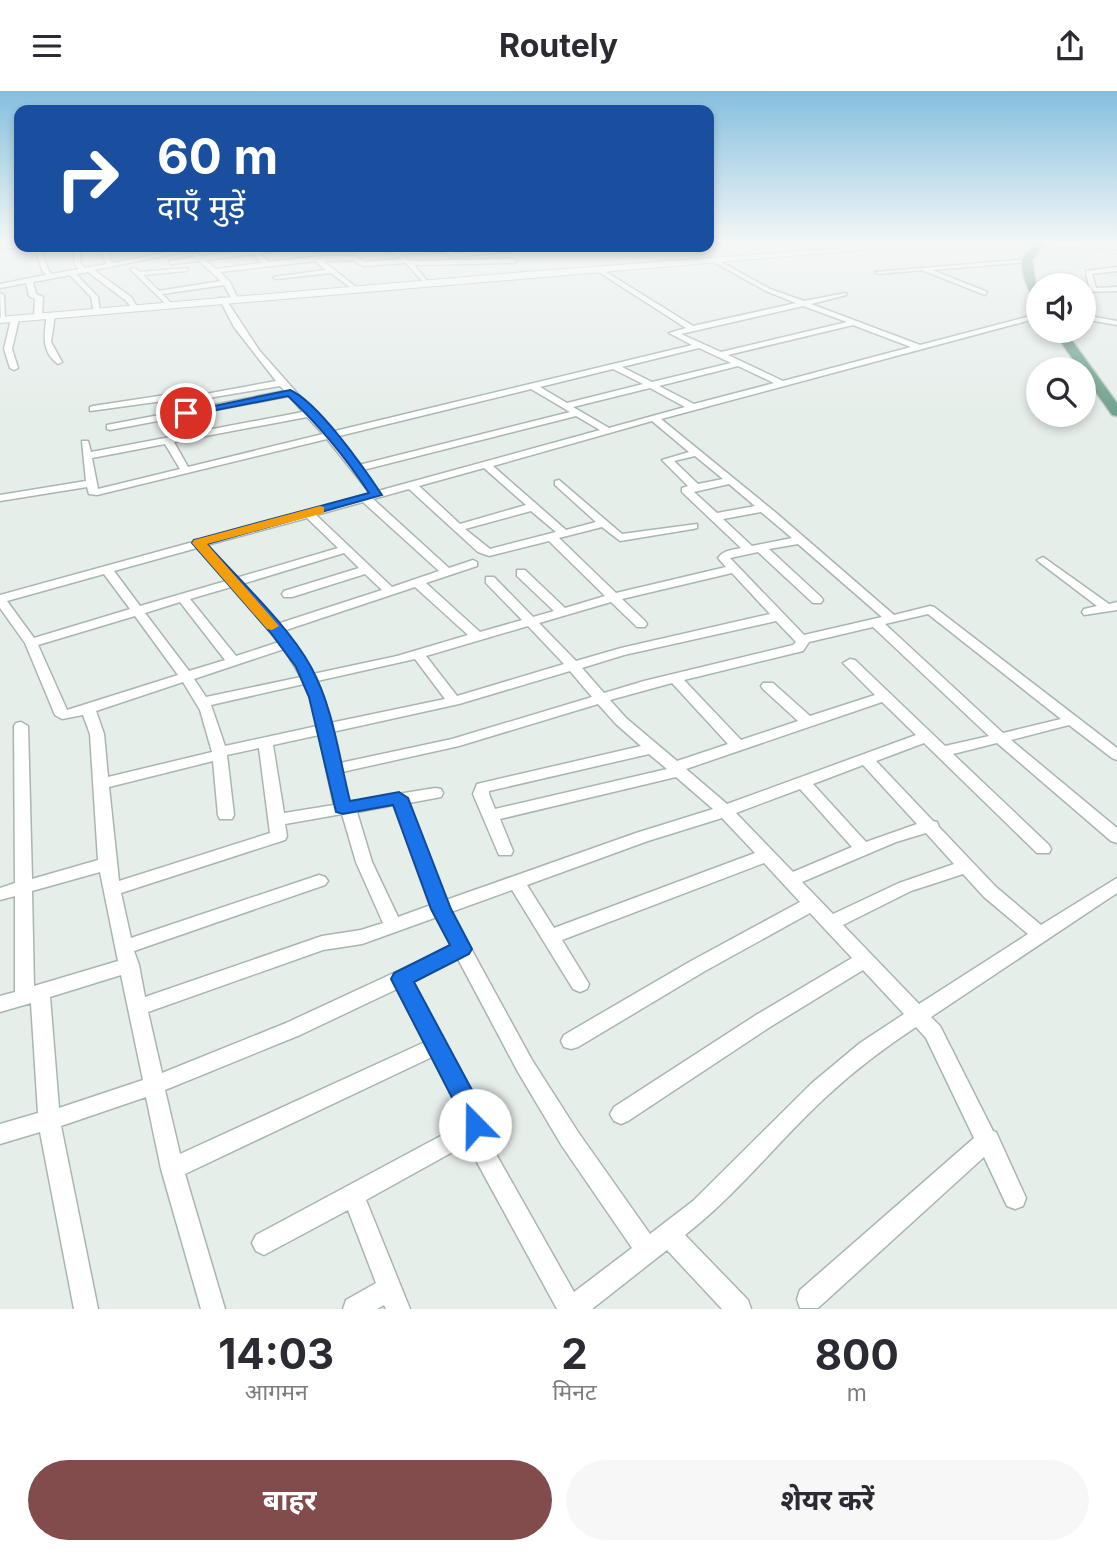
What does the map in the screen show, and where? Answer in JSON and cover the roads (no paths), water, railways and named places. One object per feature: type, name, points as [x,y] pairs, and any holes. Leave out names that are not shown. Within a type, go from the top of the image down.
[{"type":"main road","points":[[1068,343],[1116,410]]},
{"type":"street","points":[[0,299],[1,320],[236,299]]},
{"type":"street","points":[[38,316],[39,299]]},
{"type":"street","points":[[94,299],[97,311]]},
{"type":"street","points":[[128,299],[134,308]]},
{"type":"street","points":[[163,299],[169,305]]},
{"type":"street","points":[[645,299],[691,328]]},
{"type":"street","points":[[792,299],[919,347]]},
{"type":"street","points":[[783,384],[673,333],[821,299]]},
{"type":"street","points":[[222,300],[237,328],[281,383],[312,413],[358,468],[370,497],[447,572]]},
{"type":"street","points":[[51,315],[47,342],[58,362]]},
{"type":"street","points":[[14,368],[8,349],[15,319]]},
{"type":"street","points":[[287,644],[88,709],[62,715],[30,643],[0,599],[693,407],[1026,319]]},
{"type":"street","points":[[1096,319],[1117,323]]},
{"type":"street","points":[[719,355],[853,323]]},
{"type":"street","points":[[86,443],[93,492],[97,492],[696,345]]},
{"type":"street","points":[[565,406],[738,364]]},
{"type":"street","points":[[614,366],[693,407]]},
{"type":"street","points":[[211,396],[281,383]]},
{"type":"street","points":[[532,386],[608,431]]},
{"type":"street","points":[[110,427],[290,393]]},
{"type":"street","points":[[93,409],[172,397],[186,413]]},
{"type":"street","points":[[88,456],[312,413]]},
{"type":"street","points":[[358,468],[578,413]]},
{"type":"street","points":[[654,418],[696,453],[701,474],[695,487]]},
{"type":"street","points":[[169,442],[186,471]]},
{"type":"street","points":[[696,453],[667,460],[701,474],[730,481],[890,618]]},
{"type":"street","points":[[485,464],[532,507],[641,624]]},
{"type":"street","points":[[730,481],[695,487],[687,492],[817,600]]},
{"type":"street","points":[[0,498],[92,483]]},
{"type":"street","points":[[559,483],[602,524],[623,538],[693,526]]},
{"type":"street","points":[[411,485],[460,527],[482,550],[489,553],[602,524]]},
{"type":"street","points":[[460,527],[532,507]]},
{"type":"street","points":[[715,517],[763,508]]},
{"type":"street","points":[[307,513],[389,590]]},
{"type":"street","points":[[333,769],[476,737],[601,698],[798,648],[803,643],[801,640],[725,556],[801,540]]},
{"type":"street","points":[[198,543],[275,629],[310,680],[333,769],[364,862],[393,926]]},
{"type":"street","points":[[30,643],[345,549]]},
{"type":"street","points":[[1044,560],[1112,608]]},
{"type":"street","points":[[275,629],[473,564]]},
{"type":"street","points":[[106,569],[203,702],[215,732],[226,815]]},
{"type":"street","points":[[288,594],[367,569]]},
{"type":"street","points":[[203,702],[418,654],[615,597],[734,569]]},
{"type":"street","points":[[521,573],[562,612]]},
{"type":"street","points":[[491,580],[621,721],[725,811],[933,1032],[988,1139],[1014,1198]]},
{"type":"street","points":[[416,581],[478,637]]},
{"type":"street","points":[[182,597],[233,661]]},
{"type":"street","points":[[1088,612],[1112,608]]},
{"type":"street","points":[[801,640],[921,610],[935,612],[1117,755]]},
{"type":"street","points":[[102,784],[265,741],[454,701],[572,665],[779,616]]},
{"type":"street","points":[[875,622],[999,738],[1117,837]]},
{"type":"street","points":[[418,654],[454,701]]},
{"type":"street","points":[[850,663],[1043,849]]},
{"type":"street","points":[[675,678],[738,746]]},
{"type":"street","points":[[768,686],[808,722]]},
{"type":"street","points":[[490,816],[678,769],[885,696]]},
{"type":"street","points":[[88,709],[97,734],[107,864],[112,890],[173,1169],[213,1309]]},
{"type":"street","points":[[942,752],[1073,720]]},
{"type":"street","points":[[21,726],[24,887],[32,995],[49,1121],[86,1309]]},
{"type":"street","points":[[139,1007],[322,943],[352,940],[393,926],[725,811],[926,737]]},
{"type":"street","points":[[112,890],[279,837],[265,741]]},
{"type":"street","points":[[505,851],[481,791],[487,786],[653,748]]},
{"type":"street","points":[[864,758],[931,826],[990,892],[1040,934]]},
{"type":"street","points":[[802,782],[863,849]]},
{"type":"street","points":[[277,820],[435,793]]},
{"type":"street","points":[[399,798],[441,909],[524,1066],[577,1150],[648,1252]]},
{"type":"street","points":[[790,880],[863,849],[931,826]]},
{"type":"street","points":[[549,937],[767,855]]},
{"type":"street","points":[[0,894],[107,864]]},
{"type":"street","points":[[830,923],[905,887],[967,866]]},
{"type":"street","points":[[0,1005],[32,995],[319,881]]},
{"type":"street","points":[[516,882],[580,985]]},
{"type":"street","points":[[471,1131],[571,1309],[648,1252],[710,1201],[819,1090],[867,1049],[1117,884]]},
{"type":"street","points":[[571,1041],[698,966],[811,904]]},
{"type":"street","points":[[0,1134],[49,1121],[154,1086],[329,1013],[462,949]]},
{"type":"street","points":[[621,1114],[763,1021],[865,959]]},
{"type":"street","points":[[264,1243],[471,1131],[475,1125],[475,1118],[401,979]]},
{"type":"street","points":[[173,1169],[438,1046]]},
{"type":"street","points":[[809,1300],[988,1139]]},
{"type":"street","points":[[353,1195],[393,1299],[355,1309]]},
{"type":"street","points":[[669,1235],[739,1309]]}]
